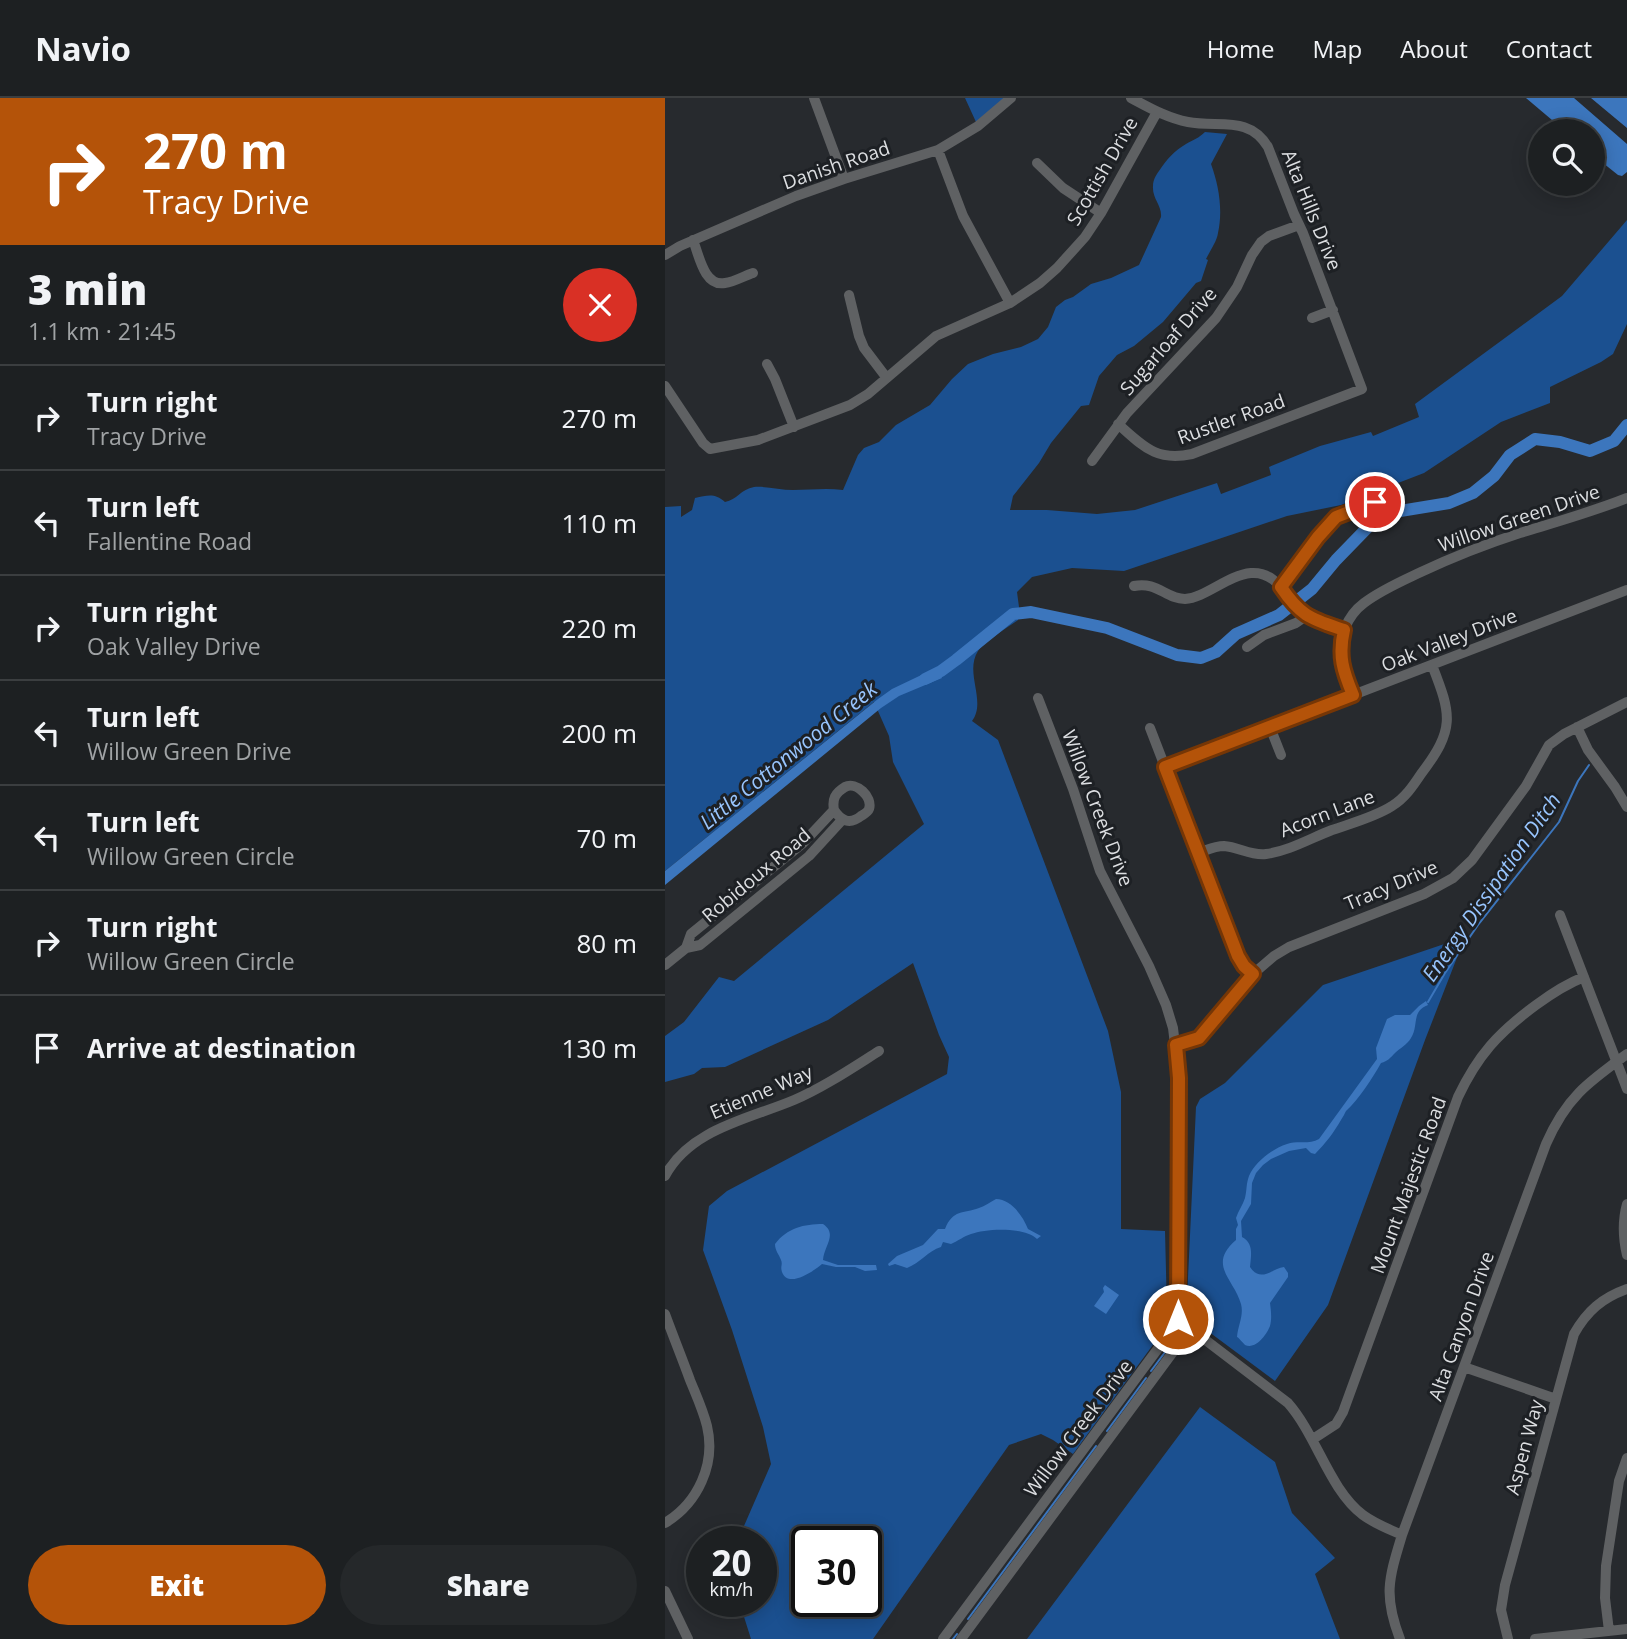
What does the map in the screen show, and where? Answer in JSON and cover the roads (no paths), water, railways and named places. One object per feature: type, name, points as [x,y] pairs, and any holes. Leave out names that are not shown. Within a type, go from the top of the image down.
[{"type":"street","points":[[814,98],[844,179]]},
{"type":"street","name":"Danish Road","points":[[665,255],[693,240],[796,196],[938,149],[978,126],[1011,98]]},
{"type":"street","name":"Alta Hills Drive","points":[[1131,98],[1157,112],[1187,121],[1248,127],[1263,139],[1363,389]]},
{"type":"street","name":"Scottish Drive","points":[[665,386],[703,443],[710,449],[758,440],[850,405],[868,394],[936,336],[1010,303],[1057,268],[1085,237],[1101,213],[1157,112]]},
{"type":"street","points":[[938,149],[963,216],[1010,303]]},
{"type":"street","points":[[1037,163],[1063,188],[1101,213]]},
{"type":"street","name":"Sugarloaf Drive","points":[[1093,461],[1118,424],[1216,318],[1237,287],[1261,242],[1269,236],[1299,225]]},
{"type":"street","points":[[693,240],[706,273],[713,281],[723,284],[753,273]]},
{"type":"street","points":[[849,295],[864,348],[886,377]]},
{"type":"street","points":[[1312,318],[1333,310]]},
{"type":"street","points":[[768,365],[794,427]]},
{"type":"street","name":"Rustler Road","points":[[1118,424],[1154,453],[1178,457],[1204,450],[1363,389]]},
{"type":"street","name":"Willow Green Drive","points":[[1344,630],[1352,615],[1365,602],[1418,574],[1492,543],[1627,499]]},
{"type":"street","points":[[1284,592],[1318,537],[1336,517],[1375,502]]},
{"type":"street","points":[[1134,586],[1150,585],[1185,599],[1238,576],[1255,573],[1270,577],[1303,614],[1344,630],[1341,643],[1342,665],[1353,695]]},
{"type":"street","name":"Oak Valley Drive","points":[[1165,767],[1627,590]]},
{"type":"street","points":[[1247,647],[1264,635],[1296,623],[1303,614]]},
{"type":"street","name":"Acorn Lane","points":[[1198,853],[1224,846],[1259,855],[1278,851],[1382,811],[1402,798],[1435,756],[1445,734],[1445,700],[1432,665]]},
{"type":"street","name":"Willow Creek Drive","points":[[943,1639],[1178,1319],[1179,1078],[1176,1045],[1158,984],[1100,871],[1073,789],[1038,698]]},
{"type":"street","name":"Tracy Drive","points":[[1176,1045],[1199,1038],[1253,974],[1274,956],[1289,947],[1424,894],[1453,878],[1472,860],[1526,786],[1549,745],[1556,738],[1627,702]]},
{"type":"street","points":[[1271,727],[1281,755]]},
{"type":"street","points":[[1577,727],[1588,750],[1627,807]]},
{"type":"street","points":[[1150,728],[1238,956],[1253,974]]},
{"type":"street","name":"Robidoux Road","points":[[665,965],[686,948],[700,945],[809,856],[842,820],[857,820],[866,813],[869,809],[867,798],[859,788],[845,787],[836,794],[832,803],[834,810],[803,843],[691,934],[686,948]]},
{"type":"street","points":[[834,810],[842,820]]},
{"type":"street","points":[[1560,915],[1627,1089]]},
{"type":"street","name":"Mount Majestic Road","points":[[1313,1439],[1336,1424],[1343,1412],[1458,1097],[1469,1076],[1497,1037],[1515,1021],[1554,992],[1584,977]]},
{"type":"street","name":"Etienne Way","points":[[666,1169],[707,1135],[810,1092],[879,1051]]},
{"type":"street","name":"Alta Canyon Drive","points":[[1400,1639],[1389,1606],[1389,1592],[1402,1535],[1553,1128],[1578,1092],[1627,1054]]},
{"type":"street","points":[[1627,1204],[1623,1224],[1627,1255]]},
{"type":"street","name":"Aspen Way","points":[[1508,1639],[1501,1610],[1502,1598],[1574,1334],[1591,1309],[1602,1300],[1627,1289]]},
{"type":"street","points":[[665,1314],[703,1413],[709,1450],[706,1472],[695,1494],[684,1509],[665,1523]]},
{"type":"street","points":[[1178,1319],[1288,1403],[1302,1420],[1339,1487],[1354,1507],[1374,1522],[1402,1535]]},
{"type":"street","name":"Willow Creek Drive","points":[[961,1639],[1190,1329]]},
{"type":"street","points":[[1464,1367],[1556,1399]]},
{"type":"street","points":[[1609,1631],[1605,1598],[1606,1566],[1619,1481],[1627,1458]]},
{"type":"street","points":[[665,1591],[668,1604],[688,1639]]},
{"type":"street","points":[[1535,1639],[1627,1629]]},
{"type":"waterway","name":"Little Cottonwood Creek","points":[[925,679],[956,660],[1013,614],[1031,612],[1107,628],[1177,655],[1201,658],[1216,652],[1236,634],[1279,615],[1312,589],[1370,525],[1388,513],[1449,503],[1473,493],[1494,476],[1510,455],[1535,439],[1560,442],[1590,451],[1614,441],[1627,425]]},
{"type":"waterway","name":"Energy Dissipation Ditch","points":[[1428,1002],[1478,925],[1559,822],[1578,781],[1589,765]]},
{"type":"waterway","name":"Energy Dissipation Ditch","points":[[1151,1371],[1177,1336]]},
{"type":"waterway","name":"Energy Dissipation Ditch","points":[[1107,1431],[1146,1378]]},
{"type":"waterway","name":"Energy Dissipation Ditch","points":[[968,1619],[1096,1446]]},
{"type":"waterway","name":"Energy Dissipation Ditch","points":[[953,1639],[957,1634]]}]
